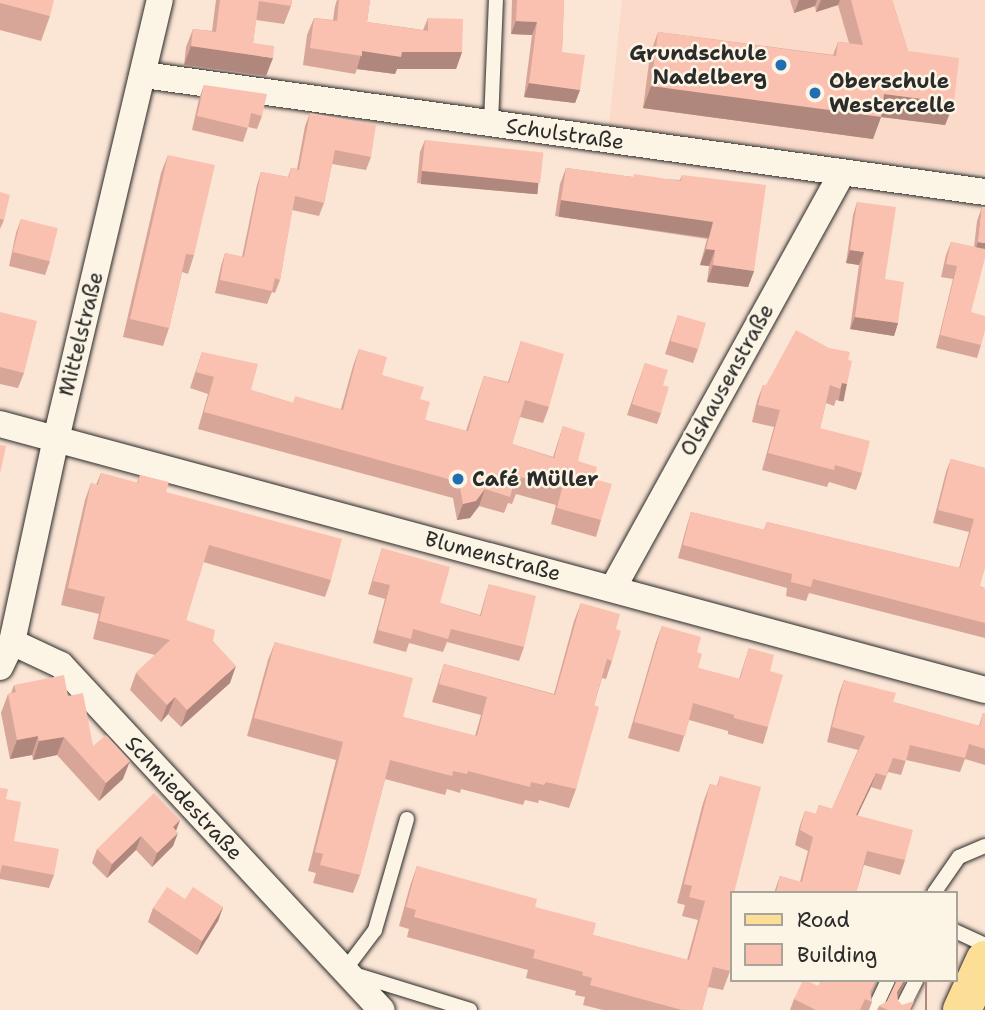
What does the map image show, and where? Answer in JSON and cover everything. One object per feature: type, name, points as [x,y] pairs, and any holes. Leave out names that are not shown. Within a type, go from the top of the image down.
[{"type":"main road","points":[[962,1010],[985,960]]},
{"type":"street","name":"Mittelstraße","points":[[0,667],[12,642],[56,439],[160,0]]},
{"type":"street","name":"Schulstraße","points":[[144,75],[985,192]]},
{"type":"street","name":"Olshausenstraße","points":[[613,588],[842,173]]},
{"type":"street","name":"Blumenstraße","points":[[0,424],[985,690]]},
{"type":"street","name":"Schmiedestraße","points":[[12,642],[61,665],[382,1010]]},
{"type":"lane","points":[[491,123],[496,0]]},
{"type":"lane","points":[[407,819],[375,930],[344,971],[470,1010]]},
{"type":"lane","points":[[935,891],[959,857],[985,846]]},
{"type":"lane","points":[[957,932],[985,945]]},
{"type":"lane","points":[[874,1010],[887,982]]},
{"type":"lane","points":[[901,1010],[915,982]]},
{"type":"shaded area","name":"Oberschule Westercelle","points":[[622,0],[985,0],[985,174],[609,126]]},
{"type":"building","points":[[0,0],[54,0],[50,16],[0,3]]},
{"type":"building","points":[[220,0],[292,0],[291,6],[259,1],[253,43],[274,46],[273,58],[191,46],[193,29],[216,32]]},
{"type":"building","points":[[339,0],[370,0],[367,22],[428,31],[428,18],[463,19],[462,52],[402,52],[401,57],[362,51],[362,56],[310,48],[314,18],[337,21]]},
{"type":"building","points":[[517,0],[564,0],[562,52],[585,55],[580,90],[529,83],[537,22],[516,21]]},
{"type":"building","points":[[851,0],[892,0],[908,51],[959,58],[954,103],[884,94],[881,117],[651,86],[658,32],[836,56],[838,42],[863,45]]},
{"type":"building","points":[[204,85],[267,94],[262,116],[251,113],[248,128],[197,116]]},
{"type":"building","points":[[310,113],[376,125],[371,157],[335,150],[324,203],[295,196],[280,280],[275,278],[272,291],[220,280],[225,253],[244,257],[261,172],[289,177],[291,168],[299,170]]},
{"type":"building","points":[[425,140],[543,152],[540,183],[422,171]]},
{"type":"building","points":[[168,155],[215,165],[194,255],[186,254],[169,328],[130,319]]},
{"type":"building","points":[[566,168],[633,177],[634,174],[681,181],[682,175],[766,185],[754,271],[713,265],[715,250],[706,249],[713,222],[561,200]]},
{"type":"building","points":[[0,192],[10,195],[4,220],[0,219]]},
{"type":"building","points":[[857,202],[896,207],[885,279],[904,282],[898,323],[855,317],[864,252],[850,250]]},
{"type":"building","points":[[982,207],[985,207],[985,243],[978,242]]},
{"type":"building","points":[[21,219],[58,228],[50,261],[13,252]]},
{"type":"building","points":[[951,242],[985,249],[971,312],[985,316],[981,345],[940,335],[957,266],[946,264]]},
{"type":"building","points":[[0,312],[37,321],[24,373],[0,367]]},
{"type":"building","points":[[678,315],[706,323],[698,349],[671,341]]},
{"type":"building","points":[[796,330],[829,348],[850,352],[848,360],[852,361],[847,384],[842,383],[840,389],[830,385],[820,428],[870,441],[862,473],[835,465],[834,470],[768,453],[780,410],[758,405],[763,385],[766,385]]},
{"type":"building","points":[[521,341],[564,354],[549,407],[525,400],[512,444],[554,458],[563,426],[585,433],[578,461],[597,467],[594,479],[612,484],[601,520],[557,508],[562,488],[521,477],[518,488],[513,486],[510,497],[485,489],[476,501],[463,504],[459,482],[204,412],[214,377],[196,372],[202,352],[258,364],[251,390],[293,403],[295,396],[343,410],[359,349],[387,357],[382,375],[424,387],[420,399],[430,402],[425,420],[468,431],[484,376],[509,383]]},
{"type":"building","points":[[645,363],[668,370],[663,385],[669,387],[661,413],[632,404]]},
{"type":"building","points":[[0,445],[6,446],[0,474]]},
{"type":"building","points":[[951,459],[985,468],[985,568],[980,586],[985,588],[985,623],[813,579],[811,587],[791,582],[792,574],[683,545],[691,512],[765,530],[767,522],[960,568],[974,519],[938,510]]},
{"type":"building","points":[[101,473],[138,483],[140,475],[169,482],[166,492],[342,539],[331,580],[209,545],[186,620],[215,630],[213,641],[236,666],[187,710],[175,697],[167,705],[136,673],[170,640],[99,621],[105,597],[68,588],[91,483],[98,485]]},
{"type":"building","points":[[382,548],[450,567],[440,603],[481,616],[489,584],[536,596],[524,647],[451,629],[448,639],[413,629],[411,639],[378,630],[390,585],[373,581]]},
{"type":"building","points":[[581,603],[620,614],[616,629],[621,631],[612,661],[607,659],[594,705],[599,707],[576,789],[546,782],[544,785],[531,782],[530,787],[468,771],[467,774],[453,771],[452,776],[390,760],[360,875],[320,865],[323,854],[315,852],[343,742],[254,718],[275,642],[413,678],[403,717],[477,736],[487,697],[439,684],[444,664],[555,695]]},
{"type":"building","points":[[662,626],[701,637],[697,652],[702,654],[698,668],[740,679],[749,648],[774,655],[770,671],[783,675],[768,727],[693,703],[685,736],[634,722]]},
{"type":"building","points":[[64,675],[68,696],[83,693],[93,746],[106,735],[130,761],[106,783],[64,737],[39,741],[38,736],[17,740],[8,694],[16,692],[14,685]]},
{"type":"building","points":[[844,680],[896,693],[893,702],[980,726],[983,713],[985,749],[969,744],[965,758],[910,745],[906,761],[893,758],[886,776],[876,773],[856,815],[913,830],[905,860],[867,851],[857,891],[776,891],[780,876],[802,882],[813,837],[800,830],[805,811],[816,814],[819,805],[832,809],[865,736],[832,727]]},
{"type":"building","points":[[720,776],[761,787],[735,891],[730,891],[730,971],[713,967],[702,1010],[682,1010],[590,985],[592,978],[582,975],[583,972],[533,958],[535,950],[414,917],[416,910],[406,907],[417,866],[537,899],[535,907],[596,923],[593,935],[689,960],[705,901],[689,897],[692,886],[684,884],[710,784],[718,786]]},
{"type":"building","points":[[0,788],[8,789],[6,799],[21,802],[14,841],[59,849],[54,875],[2,865],[0,874]]},
{"type":"building","points":[[154,793],[180,820],[173,827],[178,833],[157,853],[141,836],[112,864],[97,849]]},
{"type":"building","points":[[167,887],[185,899],[193,887],[223,907],[202,941],[153,908]]},
{"type":"building","points":[[802,982],[818,986],[820,982],[875,982],[870,992],[872,1002],[865,999],[860,1010],[816,1010],[794,999]]},
{"type":"building","points":[[896,982],[903,982],[897,992],[898,1001],[902,1005],[914,1001],[924,982],[910,1010],[888,1010],[879,1006],[887,1001]]},
{"type":"place","name":"Grundschule Nadelberg","points":[[781,65]]},
{"type":"place","name":"Oberschule Westercelle","points":[[815,93]]},
{"type":"place","name":"Café Müller","points":[[458,479]]}]
